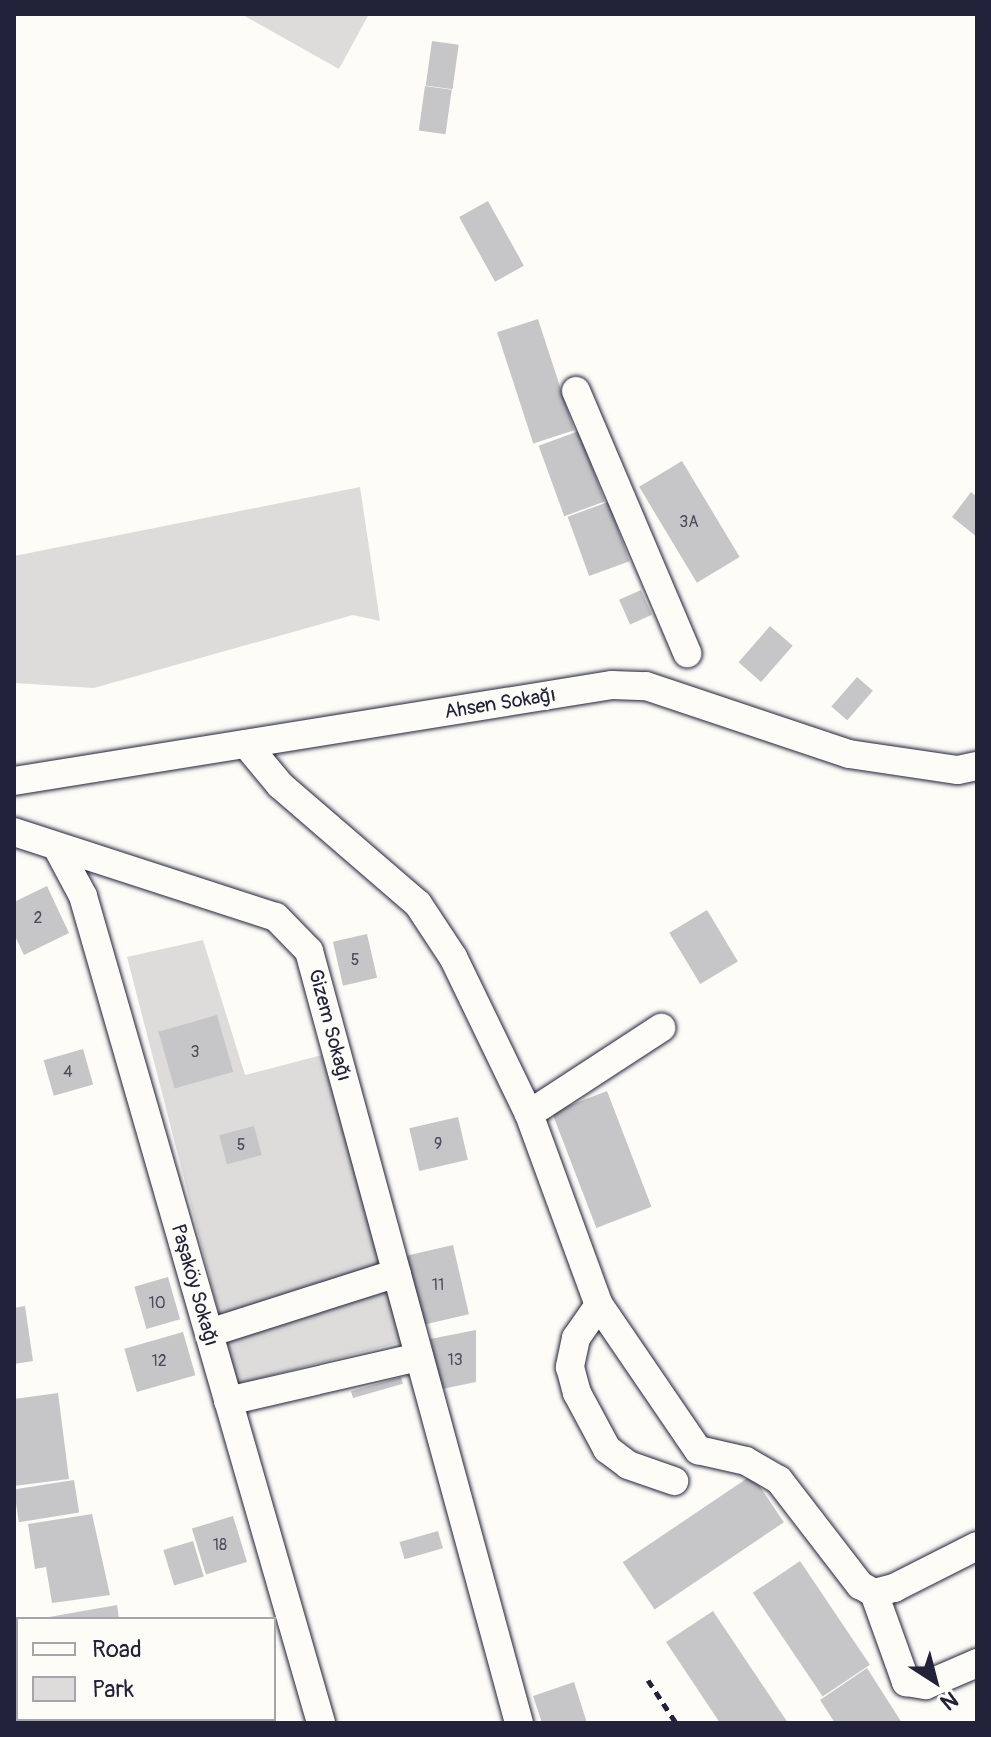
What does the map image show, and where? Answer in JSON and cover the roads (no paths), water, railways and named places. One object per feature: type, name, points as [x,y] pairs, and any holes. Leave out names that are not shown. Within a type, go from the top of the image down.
[{"type":"street","points":[[576,391],[687,653]]},
{"type":"street","name":"Ahsen Sokağı","points":[[14,781],[612,685],[646,686],[849,754],[958,770],[977,766]]},
{"type":"street","points":[[246,744],[280,785],[418,904],[453,957],[529,1114],[599,1305],[698,1450],[746,1461],[779,1480],[860,1585],[874,1593],[906,1682],[926,1685],[977,1663]]},
{"type":"street","name":"Gizem Sokağı","points":[[14,832],[59,851],[276,917],[309,951],[519,1723]]},
{"type":"street","name":"Paşaköy Sokağı","points":[[59,851],[83,896],[321,1723]]},
{"type":"street","points":[[529,1114],[661,1028]]},
{"type":"street","points":[[209,1333],[397,1273]]},
{"type":"street","points":[[599,1305],[576,1338],[570,1367],[577,1393],[607,1449],[628,1465],[674,1481]]},
{"type":"street","points":[[228,1401],[419,1357]]},
{"type":"street","points":[[874,1593],[894,1588],[977,1546]]}]
